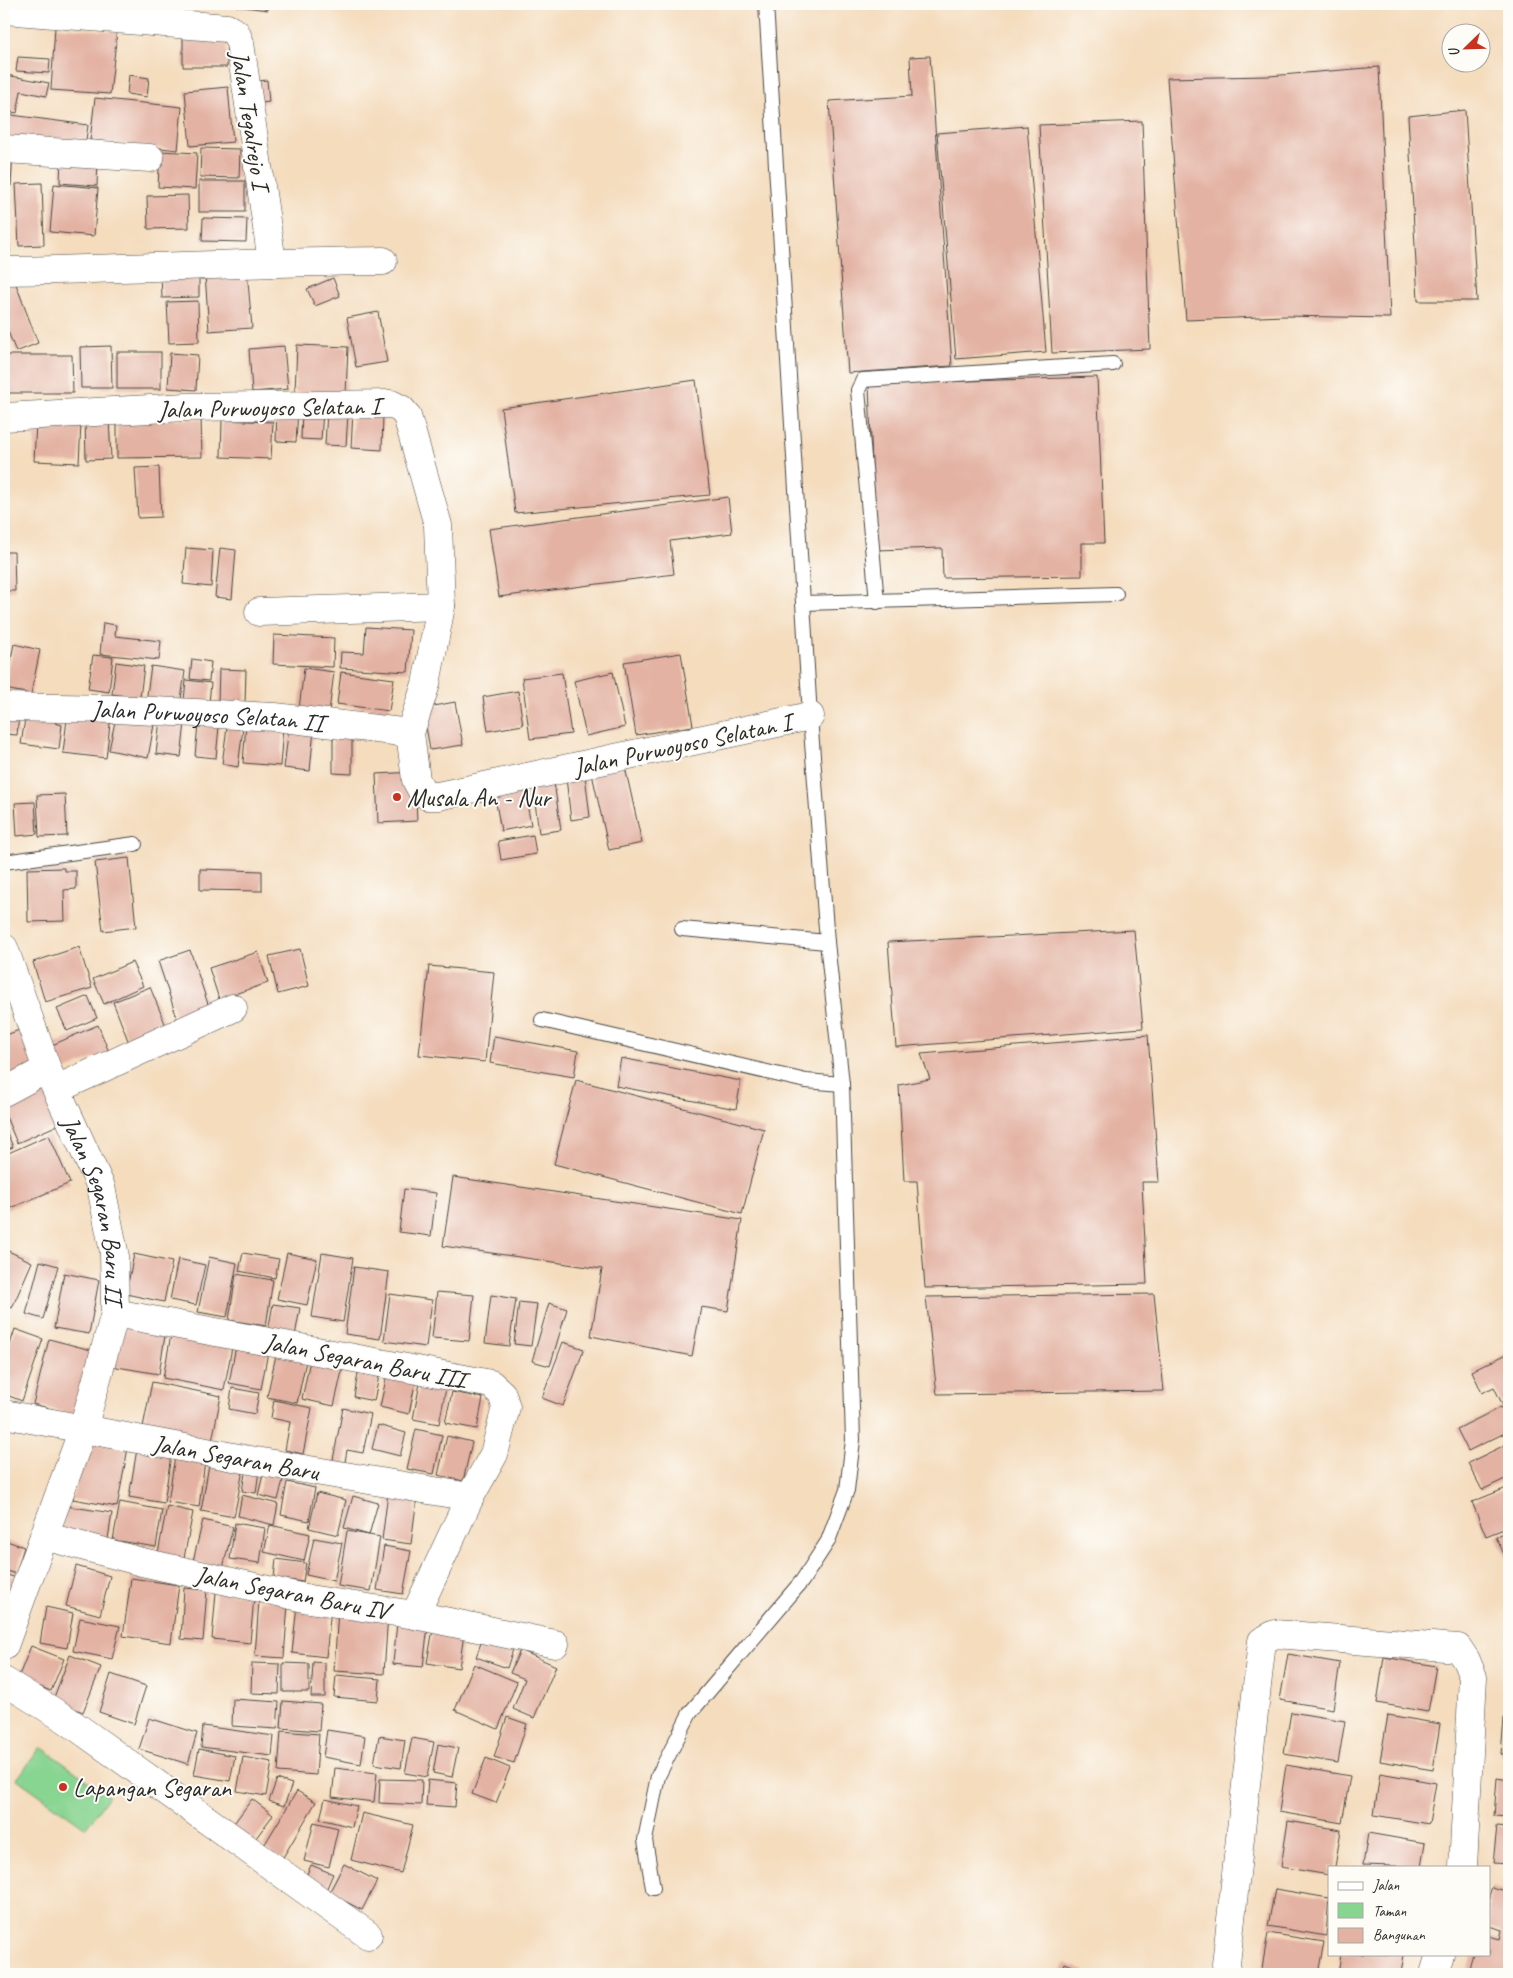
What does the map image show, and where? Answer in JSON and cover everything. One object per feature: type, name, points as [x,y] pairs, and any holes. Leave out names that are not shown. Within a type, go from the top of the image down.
[{"type":"street","name":"Jalan Tegalrejo I","points":[[4,10],[227,28],[236,33],[244,71],[272,262]]},
{"type":"street","points":[[4,149],[150,158]]},
{"type":"street","points":[[4,270],[180,267],[272,262],[383,261]]},
{"type":"street","name":"Jalan Purwoyoso Selatan I","points":[[4,417],[186,407],[391,404],[401,409],[407,416],[438,525],[441,606],[426,684],[410,733],[416,780],[422,791],[428,796],[438,796],[810,716]]},
{"type":"street","points":[[259,612],[441,606]]},
{"type":"street","name":"Jalan Purwoyoso Selatan II","points":[[4,707],[275,717],[410,733]]},
{"type":"street","name":"Jalan Segaran Baru II","points":[[4,948],[52,1079],[101,1187],[114,1252],[115,1313],[83,1429],[4,1646]]},
{"type":"street","points":[[4,1092],[52,1079],[233,1008]]},
{"type":"street","name":"Jalan Segaran Baru III","points":[[115,1313],[491,1384],[502,1394],[506,1407],[494,1454],[470,1497]]},
{"type":"street","name":"Jalan Segaran Baru","points":[[4,1414],[244,1459],[470,1497]]},
{"type":"street","name":"Jalan Segaran Baru IV","points":[[44,1536],[142,1562],[308,1598],[415,1615],[470,1497]]},
{"type":"street","points":[[415,1615],[555,1644]]},
{"type":"street","points":[[1228,1974],[1226,1964],[1262,1641],[1267,1637],[1276,1634],[1458,1648],[1466,1660],[1473,1677],[1463,1866]]},
{"type":"street","points":[[4,1681],[66,1720],[368,1934]]},
{"type":"street","points":[[1434,1974],[1439,1956]]},
{"type":"lane","points":[[653,1888],[645,1840],[658,1776],[690,1713],[807,1573],[828,1541],[847,1490],[853,1440],[842,1084],[827,942],[810,716],[766,4]]},
{"type":"lane","points":[[877,602],[858,390],[863,380],[1114,364]]},
{"type":"lane","points":[[804,603],[1116,594]]},
{"type":"lane","points":[[4,862],[136,844]]},
{"type":"lane","points":[[682,929],[827,942]]},
{"type":"lane","points":[[542,1020],[806,1081],[842,1084]]},
{"type":"green space","name":"Lapangan Segaran","points":[[41,1747],[109,1796],[86,1828],[17,1779]]},
{"type":"building","points":[[134,4],[160,4],[160,8]]},
{"type":"building","points":[[236,4],[269,4],[268,10],[236,6]]},
{"type":"building","points":[[55,27],[117,32],[110,94],[51,90]]},
{"type":"building","points":[[226,35],[227,67],[183,67],[183,36]]},
{"type":"building","points":[[930,56],[952,366],[848,373],[829,101],[912,96],[910,57]]},
{"type":"building","points":[[18,57],[50,59],[49,73],[16,71]]},
{"type":"building","points":[[1379,67],[1390,318],[1284,316],[1186,320],[1167,78],[1269,76]]},
{"type":"building","points":[[6,75],[49,83],[46,96],[21,91],[17,113],[4,111]]},
{"type":"building","points":[[129,75],[149,78],[147,97],[127,94]]},
{"type":"building","points":[[267,80],[269,102],[252,104],[250,82]]},
{"type":"building","points":[[228,87],[233,142],[190,146],[185,91]]},
{"type":"building","points":[[95,98],[182,107],[178,150],[90,140]]},
{"type":"building","points":[[1465,110],[1477,301],[1418,301],[1408,116]]},
{"type":"building","points":[[4,114],[88,125],[85,147],[4,137]]},
{"type":"building","points":[[1142,121],[1150,349],[1052,353],[1039,125]]},
{"type":"building","points":[[1027,126],[1046,352],[956,359],[937,133]]},
{"type":"building","points":[[201,148],[240,149],[239,178],[200,177]]},
{"type":"building","points":[[4,150],[13,151],[11,186],[4,185]]},
{"type":"building","points":[[160,151],[197,153],[195,189],[158,187]]},
{"type":"building","points":[[61,156],[98,158],[97,186],[60,183]]},
{"type":"building","points":[[199,181],[245,181],[245,212],[199,212]]},
{"type":"building","points":[[42,183],[44,245],[19,246],[16,184]]},
{"type":"building","points":[[54,184],[98,188],[94,236],[50,232]]},
{"type":"building","points":[[188,195],[189,228],[148,229],[147,196]]},
{"type":"building","points":[[4,208],[8,208],[10,253],[4,253]]},
{"type":"building","points":[[203,218],[247,219],[246,242],[202,241]]},
{"type":"building","points":[[247,270],[252,328],[209,331],[205,274]]},
{"type":"building","points":[[199,272],[199,297],[162,298],[161,273]]},
{"type":"building","points":[[333,278],[340,296],[315,306],[307,289]]},
{"type":"building","points":[[14,279],[38,343],[16,352],[4,321],[4,283]]},
{"type":"building","points":[[198,301],[199,342],[169,343],[167,302]]},
{"type":"building","points":[[378,312],[387,362],[356,367],[347,318]]},
{"type":"building","points":[[297,345],[348,347],[346,394],[295,392]]},
{"type":"building","points":[[111,346],[112,388],[81,388],[80,347]]},
{"type":"building","points":[[284,346],[288,389],[252,392],[249,349]]},
{"type":"building","points":[[117,352],[161,352],[161,389],[117,389]]},
{"type":"building","points":[[170,353],[198,355],[196,390],[168,388]]},
{"type":"building","points":[[7,355],[72,355],[73,393],[7,393]]},
{"type":"building","points":[[1097,377],[1104,543],[1082,543],[1082,576],[943,578],[942,548],[875,550],[869,384]]},
{"type":"building","points":[[696,380],[710,495],[515,513],[501,408]]},
{"type":"building","points":[[277,409],[298,410],[296,442],[276,441]]},
{"type":"building","points":[[302,409],[323,411],[321,440],[301,439]]},
{"type":"building","points":[[327,411],[348,413],[346,446],[325,445]]},
{"type":"building","points":[[353,412],[383,413],[382,450],[351,448]]},
{"type":"building","points":[[109,417],[111,459],[86,460],[85,418]]},
{"type":"building","points":[[201,419],[202,457],[117,458],[117,420]]},
{"type":"building","points":[[222,420],[273,422],[271,459],[221,457]]},
{"type":"building","points":[[36,422],[81,424],[79,463],[34,461]]},
{"type":"building","points":[[159,467],[161,517],[138,518],[135,468]]},
{"type":"building","points":[[728,497],[732,533],[670,541],[674,574],[499,597],[489,529]]},
{"type":"building","points":[[186,548],[213,550],[211,587],[183,584]]},
{"type":"building","points":[[220,548],[236,550],[232,599],[215,597]]},
{"type":"building","points":[[4,552],[14,552],[15,591],[4,591]]},
{"type":"building","points":[[4,612],[7,612],[7,643],[4,643]]},
{"type":"building","points":[[103,623],[116,625],[115,636],[161,641],[159,660],[100,654]]},
{"type":"building","points":[[366,627],[411,630],[408,672],[340,668],[341,652],[364,653]]},
{"type":"building","points":[[274,635],[334,638],[333,667],[273,664]]},
{"type":"building","points":[[14,644],[40,650],[31,694],[5,689]]},
{"type":"building","points":[[681,653],[693,726],[636,735],[624,662]]},
{"type":"building","points":[[93,655],[113,657],[109,692],[88,689]]},
{"type":"building","points":[[192,659],[211,662],[209,681],[190,679]]},
{"type":"building","points":[[116,662],[144,666],[140,698],[112,694]]},
{"type":"building","points":[[151,666],[185,671],[180,707],[146,702]]},
{"type":"building","points":[[304,668],[334,672],[329,712],[299,709]]},
{"type":"building","points":[[219,669],[246,670],[245,705],[218,704]]},
{"type":"building","points":[[341,672],[394,679],[389,711],[337,704]]},
{"type":"building","points":[[613,672],[625,727],[586,736],[574,681]]},
{"type":"building","points":[[562,673],[571,734],[530,739],[522,678]]},
{"type":"building","points":[[186,680],[211,683],[208,713],[183,710]]},
{"type":"building","points":[[518,691],[523,725],[488,731],[483,697]]},
{"type":"building","points":[[455,702],[463,745],[430,750],[423,708]]},
{"type":"building","points":[[68,710],[111,716],[106,758],[63,753]]},
{"type":"building","points":[[5,712],[19,714],[17,735],[4,734]]},
{"type":"building","points":[[45,712],[56,714],[55,723],[62,725],[59,749],[21,744],[25,719],[43,722]]},
{"type":"building","points":[[117,712],[155,719],[148,758],[109,750]]},
{"type":"building","points":[[160,720],[185,723],[181,757],[156,754]]},
{"type":"building","points":[[198,724],[219,726],[216,758],[195,756]]},
{"type":"building","points":[[246,724],[283,727],[280,766],[243,763]]},
{"type":"building","points":[[289,726],[314,729],[310,771],[284,768]]},
{"type":"building","points":[[227,727],[243,728],[238,767],[222,764]]},
{"type":"building","points":[[333,731],[352,732],[352,774],[333,773]]},
{"type":"building","points":[[625,767],[642,843],[609,850],[592,774]]},
{"type":"building","name":"Musala An - Nur","points":[[415,772],[417,821],[378,823],[376,774]]},
{"type":"building","points":[[585,775],[590,817],[571,820],[566,778]]},
{"type":"building","points":[[553,776],[561,830],[539,833],[532,779]]},
{"type":"building","points":[[524,787],[531,825],[501,831],[494,792]]},
{"type":"building","points":[[65,794],[67,836],[39,837],[37,795]]},
{"type":"building","points":[[35,802],[37,834],[17,836],[15,803]]},
{"type":"building","points":[[533,835],[536,854],[501,860],[498,841]]},
{"type":"building","points":[[129,858],[136,927],[103,931],[95,862]]},
{"type":"building","points":[[64,868],[64,871],[76,871],[76,889],[64,890],[65,921],[28,922],[27,869]]},
{"type":"building","points":[[200,869],[262,871],[262,891],[200,890]]},
{"type":"building","points":[[1134,930],[1143,1028],[896,1047],[888,942]]},
{"type":"building","points":[[79,947],[92,988],[45,1002],[33,962]]},
{"type":"building","points":[[300,949],[309,986],[278,994],[269,956]]},
{"type":"building","points":[[190,950],[210,1010],[178,1021],[158,961]]},
{"type":"building","points":[[258,952],[268,983],[219,999],[209,968]]},
{"type":"building","points":[[132,962],[143,986],[104,1004],[93,979]]},
{"type":"building","points":[[429,966],[494,972],[485,1062],[419,1055]]},
{"type":"building","points":[[150,987],[169,1033],[131,1048],[113,1002]]},
{"type":"building","points":[[88,996],[97,1018],[67,1031],[57,1009]]},
{"type":"building","points":[[98,1025],[109,1052],[61,1072],[50,1046]]},
{"type":"building","points":[[19,1030],[35,1067],[4,1080],[4,1036]]},
{"type":"building","points":[[1148,1035],[1159,1182],[1142,1182],[1147,1284],[925,1288],[917,1181],[904,1181],[899,1085],[930,1079],[921,1054]]},
{"type":"building","points":[[494,1036],[578,1051],[574,1077],[490,1063]]},
{"type":"building","points":[[621,1058],[741,1081],[736,1109],[616,1086]]},
{"type":"building","points":[[576,1080],[764,1129],[742,1214],[554,1164]]},
{"type":"building","points":[[40,1082],[58,1125],[17,1143],[4,1112],[4,1098]]},
{"type":"building","points":[[4,1125],[13,1147],[4,1151]]},
{"type":"building","points":[[49,1135],[70,1183],[4,1211],[4,1155]]},
{"type":"building","points":[[453,1177],[742,1220],[728,1311],[701,1307],[692,1356],[591,1336],[602,1269],[443,1246]]},
{"type":"building","points":[[404,1189],[436,1193],[431,1236],[399,1232]]},
{"type":"building","points":[[4,1249],[32,1262],[12,1308],[4,1304]]},
{"type":"building","points":[[243,1253],[279,1259],[275,1278],[239,1271]]},
{"type":"building","points":[[287,1253],[317,1259],[307,1305],[277,1299]]},
{"type":"building","points":[[322,1253],[353,1258],[343,1322],[312,1317]]},
{"type":"building","points":[[134,1254],[172,1262],[164,1302],[126,1294]]},
{"type":"building","points":[[209,1257],[237,1263],[227,1317],[198,1312]]},
{"type":"building","points":[[178,1259],[205,1265],[196,1305],[170,1300]]},
{"type":"building","points":[[40,1261],[58,1266],[43,1319],[26,1314]]},
{"type":"building","points":[[354,1267],[389,1272],[380,1339],[345,1334]]},
{"type":"building","points":[[64,1273],[99,1280],[89,1334],[54,1328]]},
{"type":"building","points":[[236,1274],[273,1280],[266,1326],[229,1320]]},
{"type":"building","points":[[437,1292],[474,1295],[469,1341],[432,1338]]},
{"type":"building","points":[[390,1294],[432,1300],[426,1347],[384,1341]]},
{"type":"building","points":[[1154,1294],[1164,1391],[937,1394],[926,1297]]},
{"type":"building","points":[[491,1295],[516,1299],[509,1346],[485,1343]]},
{"type":"building","points":[[519,1302],[537,1304],[531,1346],[514,1344]]},
{"type":"building","points":[[549,1303],[567,1309],[550,1366],[532,1361]]},
{"type":"building","points":[[273,1304],[300,1308],[295,1336],[268,1331]]},
{"type":"building","points":[[119,1321],[166,1329],[159,1374],[111,1366]]},
{"type":"building","points":[[15,1329],[43,1339],[22,1401],[4,1394],[4,1363]]},
{"type":"building","points":[[171,1335],[232,1347],[224,1390],[163,1378]]},
{"type":"building","points":[[49,1339],[91,1350],[75,1415],[33,1404]]},
{"type":"building","points":[[563,1342],[584,1349],[563,1406],[542,1398]]},
{"type":"building","points":[[236,1346],[268,1352],[261,1389],[229,1383]]},
{"type":"building","points":[[1509,1353],[1509,1418],[1494,1387],[1482,1393],[1472,1371]]},
{"type":"building","points":[[276,1355],[306,1361],[297,1403],[267,1397]]},
{"type":"building","points":[[310,1360],[343,1367],[334,1406],[302,1399]]},
{"type":"building","points":[[359,1367],[380,1371],[374,1401],[354,1397]]},
{"type":"building","points":[[387,1374],[416,1379],[409,1414],[380,1407]]},
{"type":"building","points":[[152,1382],[221,1396],[212,1441],[143,1427]]},
{"type":"building","points":[[420,1383],[446,1388],[439,1424],[413,1419]]},
{"type":"building","points":[[232,1388],[259,1393],[255,1414],[229,1409]]},
{"type":"building","points":[[452,1392],[483,1398],[477,1429],[445,1423]]},
{"type":"building","points":[[274,1400],[312,1408],[303,1454],[285,1450],[290,1422],[271,1418]]},
{"type":"building","points":[[1501,1407],[1509,1424],[1509,1431],[1468,1451],[1457,1429]]},
{"type":"building","points":[[343,1408],[371,1414],[363,1453],[347,1450],[344,1468],[332,1465]]},
{"type":"building","points":[[378,1425],[406,1433],[400,1456],[372,1449]]},
{"type":"building","points":[[416,1429],[442,1435],[434,1474],[407,1469]]},
{"type":"building","points":[[447,1436],[472,1442],[463,1481],[438,1475]]},
{"type":"building","points":[[84,1440],[128,1448],[117,1507],[73,1499]]},
{"type":"building","points":[[1509,1443],[1509,1477],[1482,1490],[1468,1463]]},
{"type":"building","points":[[137,1449],[171,1455],[164,1503],[129,1497]]},
{"type":"building","points":[[175,1456],[205,1461],[199,1507],[168,1502]]},
{"type":"building","points":[[210,1459],[244,1465],[234,1517],[201,1511]]},
{"type":"building","points":[[246,1468],[259,1470],[256,1493],[242,1491]]},
{"type":"building","points":[[264,1471],[284,1476],[278,1500],[258,1495]]},
{"type":"building","points":[[287,1482],[315,1488],[309,1521],[281,1515]]},
{"type":"building","points":[[1509,1487],[1509,1527],[1486,1536],[1472,1502]]},
{"type":"building","points":[[317,1493],[346,1500],[338,1535],[309,1528]]},
{"type":"building","points":[[388,1493],[417,1497],[411,1544],[382,1540]]},
{"type":"building","points":[[242,1495],[278,1504],[274,1525],[238,1516]]},
{"type":"building","points":[[353,1496],[378,1503],[369,1535],[344,1528]]},
{"type":"building","points":[[120,1502],[162,1510],[156,1547],[113,1540]]},
{"type":"building","points":[[66,1506],[112,1513],[107,1545],[61,1538]]},
{"type":"building","points":[[167,1506],[193,1512],[184,1558],[158,1553]]},
{"type":"building","points":[[203,1520],[233,1527],[223,1568],[193,1561]]},
{"type":"building","points":[[235,1523],[265,1528],[260,1563],[230,1559]]},
{"type":"building","points":[[270,1525],[310,1534],[304,1561],[264,1552]]},
{"type":"building","points":[[1509,1530],[1509,1565],[1496,1537]]},
{"type":"building","points":[[347,1531],[380,1537],[371,1591],[338,1586]]},
{"type":"building","points":[[314,1538],[342,1543],[334,1581],[306,1575]]},
{"type":"building","points":[[4,1540],[24,1547],[16,1574],[4,1570]]},
{"type":"building","points":[[384,1546],[411,1551],[403,1594],[377,1590]]},
{"type":"building","points":[[276,1559],[306,1563],[303,1582],[274,1578]]},
{"type":"building","points":[[76,1566],[110,1576],[100,1615],[66,1606]]},
{"type":"building","points":[[4,1574],[20,1579],[4,1610]]},
{"type":"building","points":[[131,1578],[179,1585],[171,1643],[123,1636]]},
{"type":"building","points":[[184,1588],[207,1590],[203,1641],[181,1639]]},
{"type":"building","points":[[216,1592],[254,1596],[250,1643],[212,1639]]},
{"type":"building","points":[[259,1600],[288,1603],[284,1658],[255,1656]]},
{"type":"building","points":[[297,1604],[331,1608],[326,1657],[292,1653]]},
{"type":"building","points":[[46,1607],[73,1613],[67,1648],[40,1643]]},
{"type":"building","points":[[338,1610],[388,1613],[384,1674],[334,1671]]},
{"type":"building","points":[[80,1618],[120,1626],[112,1659],[73,1651]]},
{"type":"building","points":[[397,1622],[428,1626],[423,1667],[393,1664]]},
{"type":"building","points":[[433,1629],[464,1634],[459,1668],[427,1663]]},
{"type":"building","points":[[485,1632],[515,1643],[507,1668],[476,1657]]},
{"type":"building","points":[[31,1646],[64,1659],[51,1691],[18,1678]]},
{"type":"building","points":[[520,1650],[556,1666],[534,1718],[513,1709],[525,1679],[510,1673]]},
{"type":"building","points":[[1288,1654],[1340,1663],[1333,1709],[1280,1700]]},
{"type":"building","points":[[70,1655],[101,1667],[83,1712],[53,1700]]},
{"type":"building","points":[[1384,1657],[1436,1666],[1428,1712],[1377,1703]]},
{"type":"building","points":[[313,1662],[325,1663],[325,1697],[311,1697]]},
{"type":"building","points":[[252,1663],[280,1664],[279,1694],[251,1693]]},
{"type":"building","points":[[283,1663],[309,1664],[309,1692],[283,1692]]},
{"type":"building","points":[[474,1664],[517,1682],[498,1729],[455,1710]]},
{"type":"building","points":[[111,1674],[146,1686],[134,1724],[99,1712]]},
{"type":"building","points":[[336,1675],[380,1679],[378,1701],[334,1697]]},
{"type":"building","points":[[233,1699],[279,1702],[277,1729],[232,1726]]},
{"type":"building","points":[[283,1701],[321,1704],[319,1731],[281,1728]]},
{"type":"building","points":[[1291,1712],[1345,1721],[1338,1763],[1284,1754]]},
{"type":"building","points":[[1388,1715],[1440,1724],[1433,1770],[1380,1761]]},
{"type":"building","points":[[507,1717],[527,1724],[514,1763],[494,1757]]},
{"type":"building","points":[[149,1718],[197,1733],[188,1764],[139,1749]]},
{"type":"building","points":[[1504,1718],[1509,1719],[1509,1755],[1501,1754]]},
{"type":"building","points":[[203,1726],[274,1736],[272,1756],[201,1747]]},
{"type":"building","points":[[327,1730],[365,1736],[361,1764],[323,1757]]},
{"type":"building","points":[[281,1731],[319,1734],[316,1775],[278,1772]]},
{"type":"building","points":[[379,1736],[405,1740],[401,1768],[374,1764]]},
{"type":"building","points":[[412,1738],[434,1742],[427,1777],[405,1773]]},
{"type":"building","points":[[438,1744],[458,1748],[452,1777],[433,1773]]},
{"type":"building","points":[[199,1749],[235,1756],[230,1781],[194,1775]]},
{"type":"building","points":[[243,1757],[272,1762],[266,1796],[237,1791]]},
{"type":"building","points":[[486,1758],[510,1768],[496,1803],[472,1794]]},
{"type":"building","points":[[1286,1765],[1350,1776],[1342,1823],[1279,1812]]},
{"type":"building","points":[[335,1768],[377,1773],[374,1802],[332,1797]]},
{"type":"building","points":[[1380,1773],[1436,1783],[1429,1824],[1374,1815]]},
{"type":"building","points":[[1497,1778],[1509,1780],[1509,1817],[1494,1816]]},
{"type":"building","points":[[277,1779],[292,1784],[284,1806],[269,1801]]},
{"type":"building","points":[[380,1779],[422,1780],[421,1805],[379,1803]]},
{"type":"building","points":[[428,1780],[457,1783],[455,1807],[426,1805]]},
{"type":"building","points":[[297,1791],[316,1802],[282,1859],[263,1847]]},
{"type":"building","points":[[252,1799],[273,1815],[250,1846],[229,1830]]},
{"type":"building","points":[[325,1799],[357,1806],[352,1827],[320,1819]]},
{"type":"building","points":[[362,1813],[413,1825],[401,1873],[351,1860]]},
{"type":"building","points":[[1288,1821],[1341,1830],[1335,1866],[1328,1866],[1328,1875],[1281,1867]]},
{"type":"building","points":[[314,1822],[338,1828],[329,1867],[304,1861]]},
{"type":"building","points":[[1497,1826],[1509,1827],[1509,1864],[1493,1863]]},
{"type":"building","points":[[1368,1833],[1425,1843],[1421,1866],[1363,1865]]},
{"type":"building","points":[[344,1864],[377,1881],[362,1910],[329,1893]]},
{"type":"building","points":[[311,1865],[333,1874],[326,1890],[304,1881]]},
{"type":"building","points":[[1492,1887],[1509,1892],[1509,1974],[1471,1974],[1468,1973],[1472,1956],[1490,1956],[1490,1936],[1500,1939],[1502,1930],[1490,1926],[1490,1893]]},
{"type":"building","points":[[1275,1889],[1328,1898],[1326,1936],[1268,1926]]},
{"type":"building","points":[[1268,1933],[1324,1942],[1318,1974],[1261,1974]]},
{"type":"building","points":[[1341,1956],[1404,1956],[1401,1974],[1338,1974]]},
{"type":"building","points":[[1065,1963],[1092,1974],[1061,1974]]},
{"type":"place","name":"Musala An - Nur","points":[[397,797]]},
{"type":"place","name":"Lapangan Segaran","points":[[63,1787]]}]
